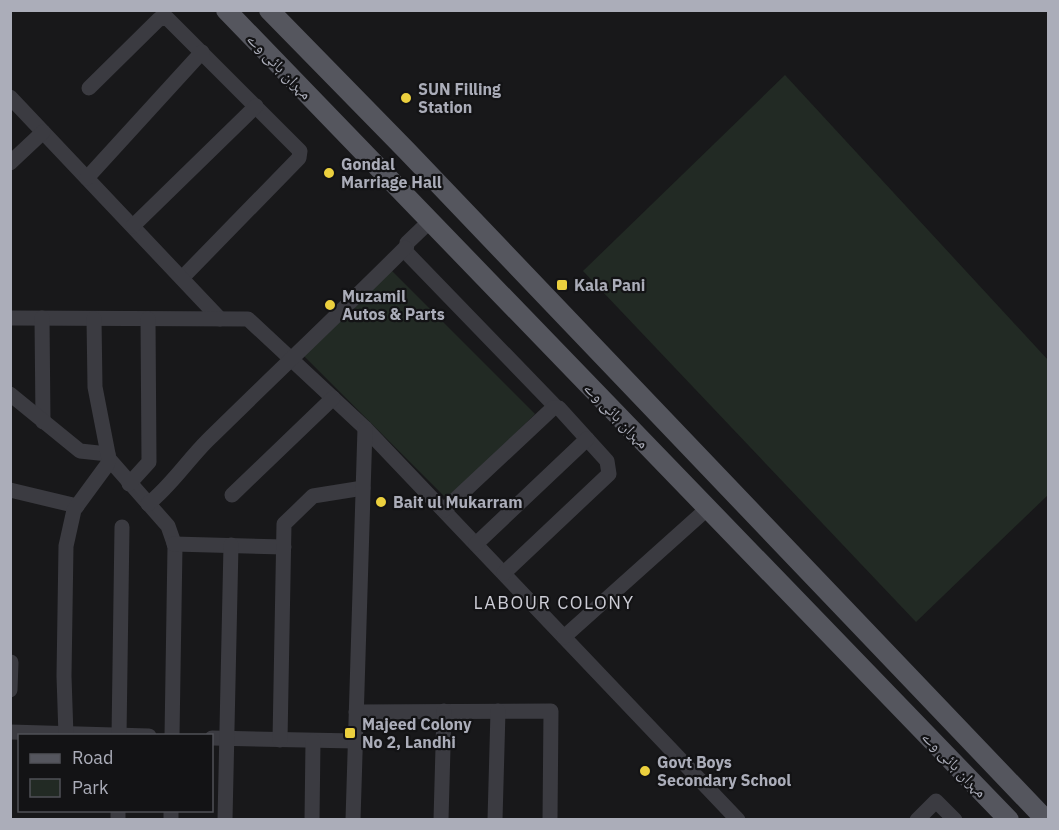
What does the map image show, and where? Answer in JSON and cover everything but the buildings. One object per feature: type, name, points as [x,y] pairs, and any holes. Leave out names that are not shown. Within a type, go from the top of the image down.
[{"type":"main road","name":"مہران ہائی وے","points":[[226,10],[1009,819]]},
{"type":"main road","name":"مہران ہائی وے","points":[[269,10],[1046,819]]},
{"type":"main road","points":[[314,102],[337,80]]},
{"type":"street","points":[[89,88],[163,17],[202,52],[300,151],[299,158],[182,278]]},
{"type":"street","points":[[87,178],[202,52]]},
{"type":"street","points":[[10,97],[220,319]]},
{"type":"street","points":[[133,226],[256,106]]},
{"type":"street","points":[[10,163],[43,132]]},
{"type":"street","points":[[148,504],[161,494],[168,482],[207,441],[292,360],[430,221]]},
{"type":"street","points":[[405,248],[406,252],[607,461],[609,474],[504,573]]},
{"type":"street","points":[[10,318],[248,319],[365,428],[738,819]]},
{"type":"street","points":[[42,318],[44,422]]},
{"type":"street","points":[[10,732],[67,734],[64,676],[66,546],[77,507],[107,465],[108,456],[95,387],[94,319]]},
{"type":"street","points":[[129,484],[149,462],[148,319]]},
{"type":"street","points":[[10,394],[80,451],[108,456],[129,484],[168,526],[174,543],[172,734]]},
{"type":"street","points":[[232,495],[333,398]]},
{"type":"street","points":[[444,510],[556,407]]},
{"type":"street","points":[[353,819],[365,428]]},
{"type":"street","points":[[476,544],[587,439]]},
{"type":"street","points":[[280,740],[284,524],[313,496],[363,488]]},
{"type":"street","points":[[10,490],[77,507]]},
{"type":"street","points":[[564,637],[707,509]]},
{"type":"street","points":[[119,734],[122,527]]},
{"type":"street","points":[[174,543],[284,547]]},
{"type":"street","points":[[225,819],[219,738],[231,545]]},
{"type":"street","points":[[10,690],[11,663]]},
{"type":"street","points":[[441,819],[444,711]]},
{"type":"street","points":[[495,819],[498,711]]},
{"type":"street","points":[[356,712],[551,711],[550,819]]},
{"type":"street","points":[[219,738],[355,741]]},
{"type":"street","points":[[312,819],[313,741]]},
{"type":"street","points":[[917,819],[936,801],[955,819]]},
{"type":"green space","points":[[785,75],[1048,360],[1048,495],[916,622],[583,271]]},
{"type":"green space","points":[[388,267],[535,414],[448,500],[302,354]]},
{"type":"place","name":"SUN Filling Station","points":[[406,98]]},
{"type":"place","name":"Gondal Marriage Hall","points":[[329,173]]},
{"type":"place","name":"Kala Pani","points":[[562,285]]},
{"type":"place","name":"Muzamil Autos & Parts","points":[[330,305]]},
{"type":"place","name":"Bait ul Mukarram","points":[[381,502]]},
{"type":"place","name":"Majeed Colony No 2, Landhi","points":[[350,733]]},
{"type":"place","name":"Govt Boys Secondary School","points":[[645,771]]},
{"type":"district","name":"LABOUR COLONY","points":[[554,602]]}]
